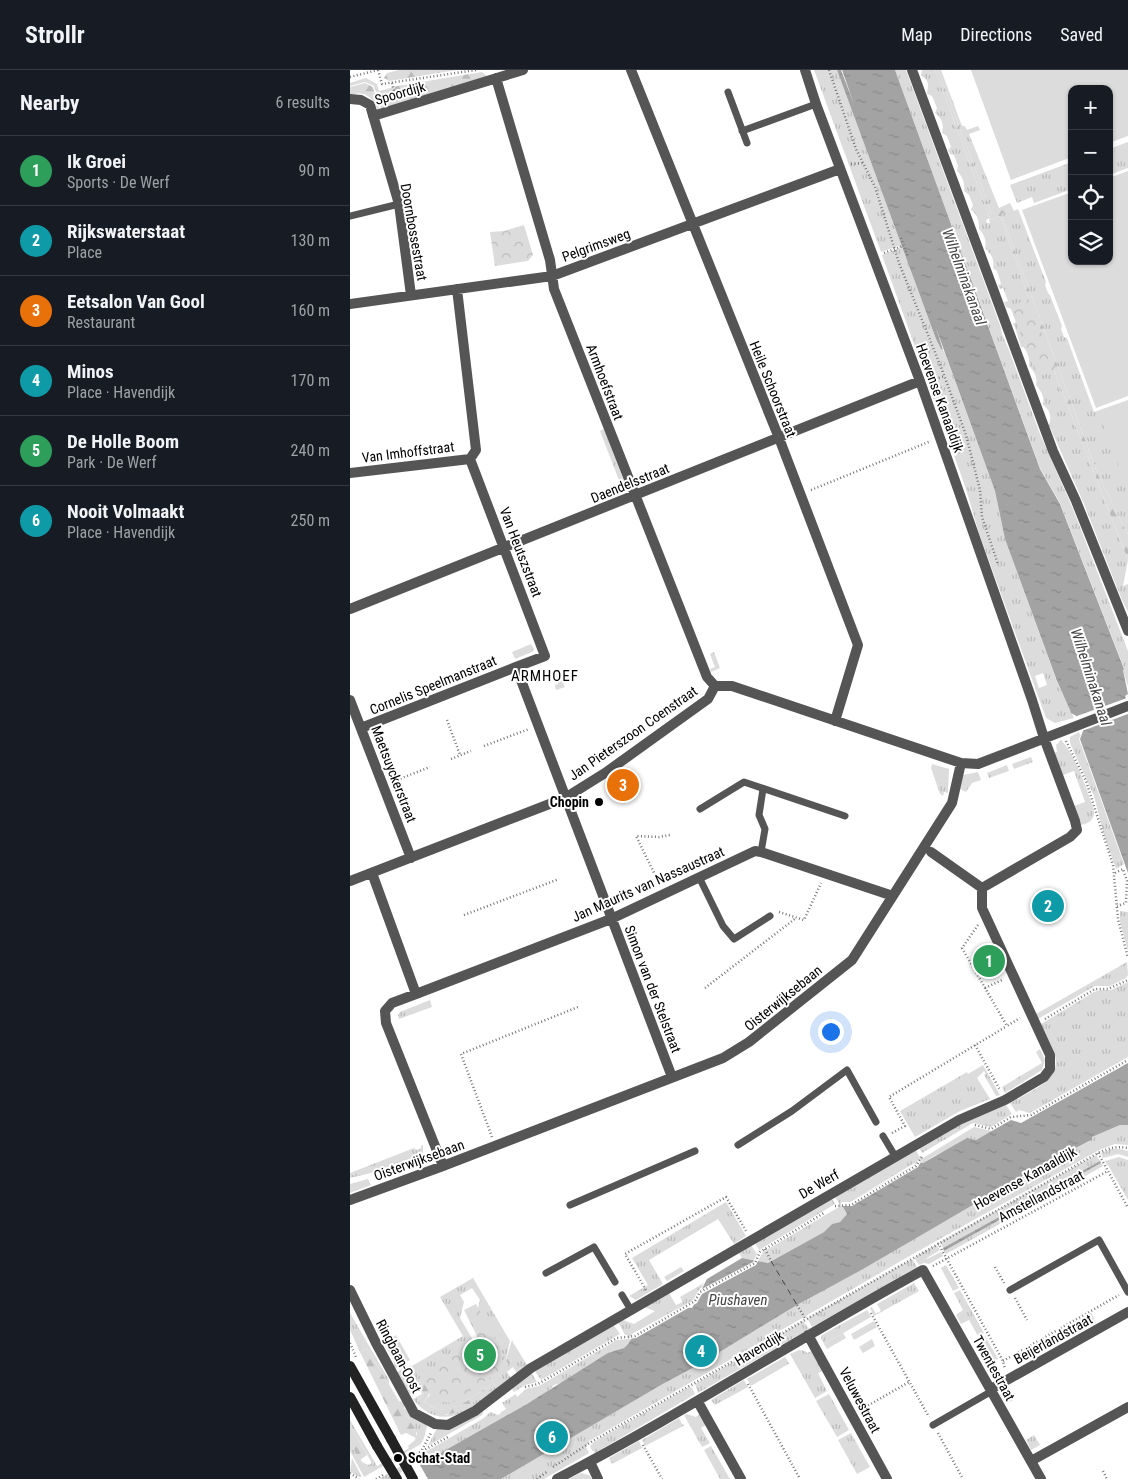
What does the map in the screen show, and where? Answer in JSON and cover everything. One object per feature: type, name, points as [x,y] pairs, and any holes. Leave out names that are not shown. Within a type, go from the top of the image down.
[{"type":"main road","points":[[350,1366],[413,1479]]},
{"type":"main road","points":[[350,1397],[397,1479]]},
{"type":"street","name":"Spoordijk","points":[[350,99],[361,100],[370,105],[373,116],[523,70]]},
{"type":"street","name":"Heile Schoorstraat","points":[[632,70],[779,438],[858,645],[835,721]]},
{"type":"street","name":"Hoevense Kanaaldijk","points":[[805,70],[840,169],[920,381],[1044,738],[1076,821],[1077,830],[1070,837],[982,888]]},
{"type":"street","points":[[912,70],[1053,451],[1076,501],[1128,632]]},
{"type":"street","name":"Armhoefstraat","points":[[496,78],[550,260],[554,289],[634,496],[708,677],[715,686]]},
{"type":"street","name":"Doornbossestraat","points":[[373,116],[398,204],[411,295]]},
{"type":"street","name":"Pelgrimsweg","points":[[350,304],[552,276],[840,169]]},
{"type":"street","points":[[457,289],[476,450],[470,459]]},
{"type":"street","name":"Daendelsstraat","points":[[350,609],[920,381]]},
{"type":"street","name":"Van Imhoffstraat","points":[[350,473],[470,459]]},
{"type":"street","name":"Van Heutszstraat","points":[[470,459],[546,656],[516,667]]},
{"type":"street","points":[[516,667],[565,798]]},
{"type":"street","name":"Cornelis Speelmanstraat","points":[[361,728],[516,667]]},
{"type":"street","name":"Jan Pieterszoon Coenstraat","points":[[350,881],[565,798],[605,773],[708,699],[715,686],[732,686],[960,763]]},
{"type":"street","name":"Maetsuyckerstraat","points":[[350,700],[411,858]]},
{"type":"street","points":[[960,763],[978,764],[1128,706]]},
{"type":"street","name":"Oisterwijksebaan","points":[[350,1200],[723,1058],[749,1042],[852,960],[952,803],[960,763]]},
{"type":"street","name":"Simon van der Stelstraat","points":[[565,798],[672,1077]]},
{"type":"street","points":[[762,852],[893,896]]},
{"type":"street","name":"Jan Maurits van Nassaustraat","points":[[443,1166],[386,1023],[385,1011],[392,1004],[611,919],[749,853],[762,852]]},
{"type":"street","points":[[931,852],[982,888]]},
{"type":"street","points":[[372,872],[416,994]]},
{"type":"street","name":"De Werf","points":[[436,1424],[448,1425],[474,1411],[531,1368],[626,1312],[959,1120],[1005,1100],[1044,1077],[1050,1069],[1050,1055],[982,908],[982,888]]},
{"type":"street","name":"Havendijk","points":[[557,1479],[698,1402],[808,1335],[924,1270]]},
{"type":"street","name":"Twentestraat","points":[[924,1270],[1041,1479]]},
{"type":"street","name":"Ringbaan-Oost","points":[[350,1290],[414,1413],[436,1424]]},
{"type":"street","name":"Beijerlandstraat","points":[[991,1390],[1128,1312]]},
{"type":"street","name":"Veluwestraat","points":[[808,1335],[886,1479]]},
{"type":"street","points":[[698,1402],[741,1479]]},
{"type":"street","points":[[1031,1461],[1127,1409]]},
{"type":"street","points":[[590,1462],[598,1479]]},
{"type":"lane","points":[[728,92],[747,143]]},
{"type":"lane","points":[[742,131],[816,104]]},
{"type":"lane","points":[[350,216],[398,204]]},
{"type":"lane","points":[[700,809],[744,782],[845,816]]},
{"type":"lane","points":[[762,852],[765,829],[759,815],[763,788]]},
{"type":"lane","points":[[699,877],[723,926],[734,939],[770,916]]},
{"type":"lane","points":[[738,1145],[792,1111],[847,1070],[876,1122]]},
{"type":"lane","points":[[884,1137],[895,1156]]},
{"type":"lane","points":[[570,1205],[694,1151]]},
{"type":"lane","points":[[1010,1290],[1099,1240],[1128,1292]]},
{"type":"lane","points":[[546,1273],[594,1247],[614,1282]]},
{"type":"lane","points":[[622,1295],[626,1312]]},
{"type":"lane","points":[[933,1425],[991,1390]]},
{"type":"path","points":[[350,77],[378,70],[382,84],[476,70]]},
{"type":"path","points":[[829,70],[856,149],[876,188],[894,249],[966,435],[980,490],[982,517],[999,567]]},
{"type":"path","points":[[901,238],[908,257]]},
{"type":"path","points":[[873,256],[904,246]]},
{"type":"path","points":[[800,495],[940,438]]},
{"type":"path","points":[[447,720],[460,755]]},
{"type":"path","points":[[484,746],[538,726]]},
{"type":"path","points":[[1061,731],[1086,782],[1115,873],[1119,928],[1128,958]]},
{"type":"path","points":[[451,759],[470,751]]},
{"type":"path","points":[[383,785],[430,767]]},
{"type":"path","points":[[664,893],[636,836],[660,837],[670,835]]},
{"type":"path","points":[[1115,873],[1123,869],[1127,880],[1126,903],[1117,906]]},
{"type":"path","points":[[777,911],[804,920],[815,898],[824,873]]},
{"type":"path","points":[[464,916],[559,879]]},
{"type":"path","points":[[985,915],[962,948],[1007,1026]]},
{"type":"path","points":[[705,988],[796,918]]},
{"type":"path","points":[[985,988],[1013,974]]},
{"type":"path","points":[[1036,1025],[1095,989],[1108,989],[1128,980]]},
{"type":"path","points":[[496,1145],[461,1054],[578,1007]]},
{"type":"path","points":[[884,1137],[905,1126],[889,1098],[1030,1012]]},
{"type":"path","points":[[975,1046],[1005,1100]]},
{"type":"path","points":[[974,1125],[991,1129],[1011,1117],[1031,1115],[1128,1060]]},
{"type":"path","name":"Hoevense Kanaaldijk","points":[[537,1479],[591,1442],[938,1243],[1109,1148],[1118,1146],[1128,1148]]},
{"type":"path","points":[[524,1388],[538,1384],[617,1338],[635,1336],[694,1301],[700,1292],[755,1263],[759,1254],[765,1249],[838,1205],[851,1205],[916,1166],[922,1156],[929,1151]]},
{"type":"path","points":[[1099,1154],[1128,1208]]},
{"type":"path","name":"Amstellandstraat","points":[[924,1270],[1108,1171]]},
{"type":"path","points":[[650,1298],[625,1254],[726,1197],[759,1254]]},
{"type":"path","points":[[938,1243],[1003,1361],[1007,1380]]},
{"type":"path","points":[[765,1249],[771,1261]]},
{"type":"path","name":"Beijerlandstraat","points":[[1003,1361],[1128,1292]]},
{"type":"path","points":[[865,1303],[963,1479]]},
{"type":"path","points":[[798,1305],[811,1328],[808,1335]]},
{"type":"path","points":[[743,1374],[800,1479]]},
{"type":"path","points":[[852,1414],[909,1382]]},
{"type":"path","points":[[436,1424],[421,1452],[454,1434]]},
{"type":"path","points":[[637,1435],[662,1479]]},
{"type":"path","points":[[1103,1471],[1107,1479]]},
{"type":"path","points":[[350,1473],[359,1479]]},
{"type":"green space","points":[[399,70],[457,70],[389,81],[384,78],[387,73]]},
{"type":"green space","points":[[814,70],[837,70],[936,339],[944,351],[995,491],[1005,539],[1057,682],[1074,718],[1055,723],[1046,718],[882,255],[900,248],[898,246],[881,252]],"holes":[[[1043,673],[1047,685],[1039,688],[1035,676]]]},
{"type":"green space","points":[[895,70],[906,70],[1040,434],[1073,509],[1128,651],[1128,687],[1124,668],[1060,503],[1040,468]]},
{"type":"green space","points":[[922,70],[935,70],[990,218],[986,220],[987,223],[990,223],[989,220],[1000,216],[1054,370],[1128,560],[1123,586],[1128,584],[1128,612],[1049,425],[1050,414],[1043,405],[1043,397],[1036,385],[1035,374],[1029,366],[1027,353],[1021,347],[1013,324],[1016,322],[1011,309],[1006,307],[1004,302],[1008,301],[1003,288],[1000,289],[998,285],[1001,284],[997,271],[993,268],[992,257],[985,248],[985,238],[979,229],[977,216],[971,210],[973,205],[969,195],[964,191],[963,180],[957,171],[958,166],[954,155],[950,154],[948,150],[951,147],[947,136],[942,133],[942,122],[935,113],[937,108],[932,96],[927,94],[928,83],[921,75]]},
{"type":"green space","points":[[935,70],[938,70],[992,214],[1003,210],[1004,213],[1001,214],[1099,477],[1128,535],[1128,560],[1054,370],[1000,216],[989,220],[990,218]]},
{"type":"green space","points":[[938,70],[941,70],[962,126],[965,126],[967,130],[978,126],[980,130],[969,134],[999,208],[1010,203],[1014,211],[1018,209],[1062,326],[1061,329],[1064,337],[1067,338],[1094,412],[1128,400],[1128,535],[1099,477],[1001,214],[1003,211],[992,214]]},
{"type":"green space","points":[[971,70],[1128,70],[1128,136],[1113,142],[1113,85],[1068,85],[1068,159],[1011,180]]},
{"type":"green space","points":[[482,72],[487,76],[381,109],[376,92],[397,86]]},
{"type":"green space","points":[[366,78],[377,84],[379,91],[376,92],[374,86],[365,82],[350,86],[350,83]]},
{"type":"green space","points":[[365,83],[373,87],[380,111],[378,111],[374,102],[368,96],[360,93],[350,95],[350,87]]},
{"type":"green space","points":[[1128,142],[1128,168],[1113,174],[1113,148]]},
{"type":"green space","points":[[1068,163],[1068,190],[1034,203],[1032,197],[1017,203],[1010,185]]},
{"type":"green space","points":[[1128,171],[1128,396],[1096,408],[1022,210],[1068,193],[1068,265],[1113,265],[1113,177]]},
{"type":"green space","points":[[524,225],[533,255],[528,261],[495,266],[490,232],[504,231]]},
{"type":"green space","points":[[1029,299],[1056,370],[1037,377],[1010,306]]},
{"type":"green space","points":[[1128,406],[1128,491],[1100,417]]},
{"type":"green space","points":[[604,429],[626,487],[622,488],[600,431]]},
{"type":"green space","points":[[531,644],[534,649],[532,652],[515,659],[512,652]]},
{"type":"green space","points":[[714,652],[720,668],[711,672],[710,669],[715,667],[710,654]]},
{"type":"green space","points":[[558,670],[565,687],[556,690],[555,685],[558,684],[554,671]]},
{"type":"green space","points":[[1079,732],[1081,734],[1079,739],[1124,864],[1116,869],[1104,835],[1094,796],[1070,743],[1070,737]]},
{"type":"green space","points":[[1061,740],[1076,764],[1094,811],[1091,821],[1081,825],[1074,806],[1085,802],[1074,771],[1063,775],[1054,753],[1057,752],[1056,745]]},
{"type":"green space","points":[[1031,757],[1033,762],[1014,769],[1012,764]]},
{"type":"green space","points":[[932,764],[949,769],[948,793],[944,792],[943,796],[940,794],[931,768]]},
{"type":"green space","points":[[1007,765],[1009,771],[989,778],[987,773]]},
{"type":"green space","points":[[978,772],[981,780],[972,783],[966,792],[960,789],[963,775]]},
{"type":"green space","points":[[1120,911],[1128,912],[1128,951],[1120,922]]},
{"type":"green space","points":[[1127,962],[1128,975],[1126,978],[1110,986],[1095,986],[1038,1019],[1036,1014]]},
{"type":"green space","points":[[1128,982],[1128,1057],[1030,1113],[1019,1110],[1016,1112],[1010,1103],[1042,1085],[1053,1072],[1056,1065],[1054,1052],[1041,1024],[1094,992],[1111,990]]},
{"type":"green space","points":[[430,1000],[432,1007],[399,1019],[398,1015],[400,1012]]},
{"type":"green space","points":[[1040,1049],[1045,1060],[1042,1070],[1005,1093],[1002,1087],[1042,1063],[1036,1052]]},
{"type":"green space","points":[[983,1065],[1000,1095],[996,1096],[984,1075],[986,1074],[984,1071],[977,1078],[990,1099],[960,1111],[915,1137],[900,1111],[967,1072],[968,1074]]},
{"type":"green space","points":[[1006,1105],[1012,1114],[991,1127],[973,1123],[922,1153],[919,1148],[952,1128]]},
{"type":"green space","points":[[1120,1125],[1128,1125],[1128,1145],[1115,1144],[1099,1150],[913,1254],[589,1441],[586,1447],[589,1453],[544,1479],[501,1479],[700,1364],[797,1305],[1012,1183],[1016,1184],[1022,1177],[1091,1140],[1092,1137]]},
{"type":"green space","points":[[974,1127],[992,1131],[976,1140],[971,1139],[934,1156],[923,1163],[916,1162],[850,1202],[844,1202],[843,1207],[847,1214],[840,1222],[832,1224],[824,1232],[768,1263],[758,1261],[763,1252],[839,1207],[835,1197],[916,1150],[919,1156],[923,1158]]},
{"type":"green space","points":[[423,1145],[423,1152],[410,1161],[350,1178],[350,1173],[414,1148],[416,1150]]},
{"type":"green space","points":[[1111,1149],[1128,1151],[1128,1157],[1118,1154],[1103,1158],[1101,1153]]},
{"type":"green space","points":[[1096,1155],[1100,1161],[943,1248],[940,1242]]},
{"type":"green space","points":[[1119,1157],[1128,1160],[1128,1200],[1105,1161]]},
{"type":"green space","points":[[1101,1163],[1103,1166],[946,1254],[944,1251]]},
{"type":"green space","points":[[368,1179],[371,1185],[350,1193],[350,1184]]},
{"type":"green space","points":[[832,1199],[835,1204],[759,1250],[755,1243]]},
{"type":"green space","points":[[726,1202],[746,1236],[734,1244],[718,1219],[649,1260],[663,1284],[636,1300],[629,1296],[648,1285],[632,1258]]},
{"type":"green space","points":[[751,1245],[757,1254],[754,1260],[742,1258],[739,1253]]},
{"type":"green space","points":[[936,1245],[940,1250],[927,1259],[941,1252],[943,1256],[929,1264],[919,1265],[915,1259],[916,1256]]},
{"type":"green space","points":[[913,1260],[917,1267],[812,1327],[808,1318]]},
{"type":"green space","points":[[946,1265],[959,1288],[953,1291],[941,1268]]},
{"type":"green space","points":[[681,1267],[684,1271],[667,1281],[664,1277]]},
{"type":"green space","points":[[473,1278],[510,1341],[505,1363],[489,1366],[490,1385],[466,1402],[450,1409],[433,1407],[424,1401],[430,1395],[421,1382],[415,1383],[411,1381],[409,1376],[412,1366],[463,1336],[440,1297]],"holes":[[[472,1288],[480,1300],[476,1316],[485,1332],[473,1340],[460,1318],[464,1302],[460,1295]]]},
{"type":"green space","points":[[704,1283],[693,1300],[632,1339],[624,1348],[611,1353],[564,1382],[554,1385],[547,1392],[527,1404],[435,1456],[418,1463],[396,1479],[379,1479],[484,1418],[490,1412],[498,1415],[501,1413],[499,1408],[501,1412],[506,1409],[502,1403],[497,1406],[516,1394],[517,1397],[526,1389],[539,1386],[617,1340],[628,1339],[628,1335],[625,1335],[618,1322],[623,1320],[634,1324],[655,1311],[644,1307],[669,1293],[676,1305],[683,1302],[680,1297]]},
{"type":"green space","points":[[914,1283],[919,1291],[874,1316],[870,1308],[872,1307],[876,1314],[881,1311],[877,1304]]},
{"type":"green space","points":[[960,1290],[984,1333],[978,1336],[969,1320],[961,1324],[956,1315],[963,1310],[954,1293]]},
{"type":"green space","points":[[476,1304],[509,1365],[452,1403],[434,1401],[419,1375],[476,1344],[477,1336],[464,1310]]},
{"type":"green space","points":[[867,1310],[871,1317],[824,1344],[821,1338],[822,1335]]},
{"type":"green space","points":[[350,1313],[399,1401],[405,1402],[404,1408],[418,1421],[423,1420],[427,1426],[421,1444],[364,1477],[350,1451],[350,1443],[362,1462],[368,1465],[372,1463],[350,1426],[350,1420],[377,1466],[409,1448],[408,1446],[415,1440],[417,1433],[367,1348],[360,1352],[350,1330]]},
{"type":"green space","points":[[1091,1313],[1096,1323],[1072,1336],[1067,1327]]},
{"type":"green space","points":[[803,1321],[809,1329],[698,1393],[695,1384]]},
{"type":"green space","points":[[874,1321],[877,1327],[854,1340],[851,1334]]},
{"type":"green space","points":[[613,1324],[620,1334],[541,1380],[534,1370]]},
{"type":"green space","points":[[843,1333],[846,1338],[827,1349],[824,1344]]},
{"type":"green space","points":[[396,1335],[410,1360],[394,1369],[394,1361],[382,1343]]},
{"type":"green space","points":[[985,1336],[998,1359],[993,1362],[980,1339]]},
{"type":"green space","points":[[872,1339],[875,1346],[863,1353],[859,1347]]},
{"type":"green space","points":[[512,1340],[514,1352],[505,1373],[497,1370],[489,1374],[495,1386],[458,1412],[439,1414],[429,1409],[418,1401],[424,1394],[420,1388],[411,1390],[402,1375],[402,1369],[411,1365],[409,1376],[411,1381],[415,1383],[423,1382],[428,1390],[429,1394],[424,1401],[432,1407],[450,1409],[467,1401],[490,1385],[484,1377],[505,1363]]},
{"type":"green space","points":[[514,1344],[527,1365],[517,1373],[513,1367],[507,1372],[511,1378],[476,1405],[451,1416],[438,1416],[425,1411],[413,1399],[422,1394],[420,1389],[410,1394],[396,1373],[402,1369],[402,1375],[420,1388],[424,1394],[418,1401],[447,1415],[495,1386],[489,1374],[511,1362]]},
{"type":"green space","points":[[367,1348],[416,1431],[416,1438],[406,1433],[401,1435],[360,1352]]},
{"type":"green space","points":[[799,1350],[807,1353],[812,1351],[823,1371],[818,1373],[827,1391],[815,1398],[790,1354]]},
{"type":"green space","points":[[785,1357],[790,1363],[751,1386],[747,1379]]},
{"type":"green space","points":[[531,1372],[537,1382],[525,1385],[514,1392],[511,1387]]},
{"type":"green space","points":[[744,1380],[748,1387],[715,1405],[711,1400]]},
{"type":"green space","points":[[689,1387],[692,1388],[695,1394],[595,1453],[592,1451],[590,1446],[594,1442]]},
{"type":"green space","points":[[1009,1389],[1015,1399],[1006,1404],[1000,1395]]},
{"type":"green space","points":[[829,1394],[849,1430],[837,1437],[816,1401]]},
{"type":"green space","points":[[481,1409],[484,1410],[482,1415],[428,1446],[437,1428]]},
{"type":"green space","points":[[700,1414],[706,1425],[701,1428],[710,1443],[702,1447],[684,1415],[696,1417]]},
{"type":"green space","points":[[679,1418],[682,1424],[685,1425],[645,1446],[642,1440]]},
{"type":"green space","points":[[350,1426],[367,1455],[360,1460],[350,1443]]},
{"type":"green space","points":[[851,1433],[870,1467],[857,1474],[838,1440]]},
{"type":"green space","points":[[1034,1435],[1040,1445],[1031,1450],[1026,1440]]},
{"type":"green space","points":[[639,1441],[642,1448],[612,1464],[609,1458]]},
{"type":"green space","points":[[711,1446],[730,1479],[720,1479],[704,1450]]},
{"type":"green space","points":[[352,1458],[362,1477],[350,1471]]},
{"type":"green space","points":[[581,1473],[589,1475],[592,1479],[568,1479]]},
{"type":"water","name":"Wilhelminakanaal","points":[[837,70],[841,70],[854,104],[842,70],[895,70],[1040,469],[1060,504],[1124,669],[1128,694],[1125,696],[1128,705],[1128,873],[1080,739],[1083,731],[1078,717],[1071,713],[1057,681],[1005,539],[995,491],[936,328],[943,350],[936,339]]},
{"type":"water","name":"Piushaven","points":[[1128,1063],[1128,1125],[1120,1125],[1092,1137],[1092,1140],[1021,1177],[797,1305],[700,1364],[501,1479],[413,1479],[424,1473],[422,1470],[396,1479],[418,1463],[435,1456],[527,1404],[608,1353],[624,1348],[635,1334],[686,1304],[687,1307],[692,1308],[707,1279],[742,1258],[768,1263],[824,1232],[832,1224],[840,1222],[847,1214],[843,1207],[843,1202],[850,1202],[915,1165],[916,1162],[923,1163],[967,1138],[976,1140],[1011,1120],[1021,1123]]},
{"type":"water","points":[[1100,1161],[1101,1163],[944,1251],[943,1248]]},
{"type":"pier","points":[[1127,698],[1128,714],[1082,731],[1077,716]]},
{"type":"pier","points":[[918,1160],[922,1160],[918,1167],[852,1206],[841,1206],[841,1202],[850,1202],[915,1165]]},
{"type":"pier","points":[[755,1258],[759,1259],[756,1265],[702,1294],[697,1303],[636,1338],[629,1339],[632,1334],[686,1304],[691,1305],[698,1291],[753,1262]]},
{"type":"pier","points":[[417,1460],[428,1479],[394,1479],[395,1477]]},
{"type":"ferry route","points":[[771,1261],[797,1305]]},
{"type":"place","name":"Eetsalon Van Gool","points":[[623,785]]},
{"type":"place","name":"Chopin","points":[[599,802]]},
{"type":"place","name":"Rijkswaterstaat","points":[[1048,906]]},
{"type":"place","name":"Ik Groei","points":[[989,961]]},
{"type":"place","name":"Minos","points":[[701,1351]]},
{"type":"place","name":"De Holle Boom","points":[[480,1355]]},
{"type":"place","name":"Nooit Volmaakt","points":[[552,1437]]},
{"type":"place","name":"Schat-Stad","points":[[398,1458]]},
{"type":"district","name":"ARMHOEF","points":[[545,676]]}]
